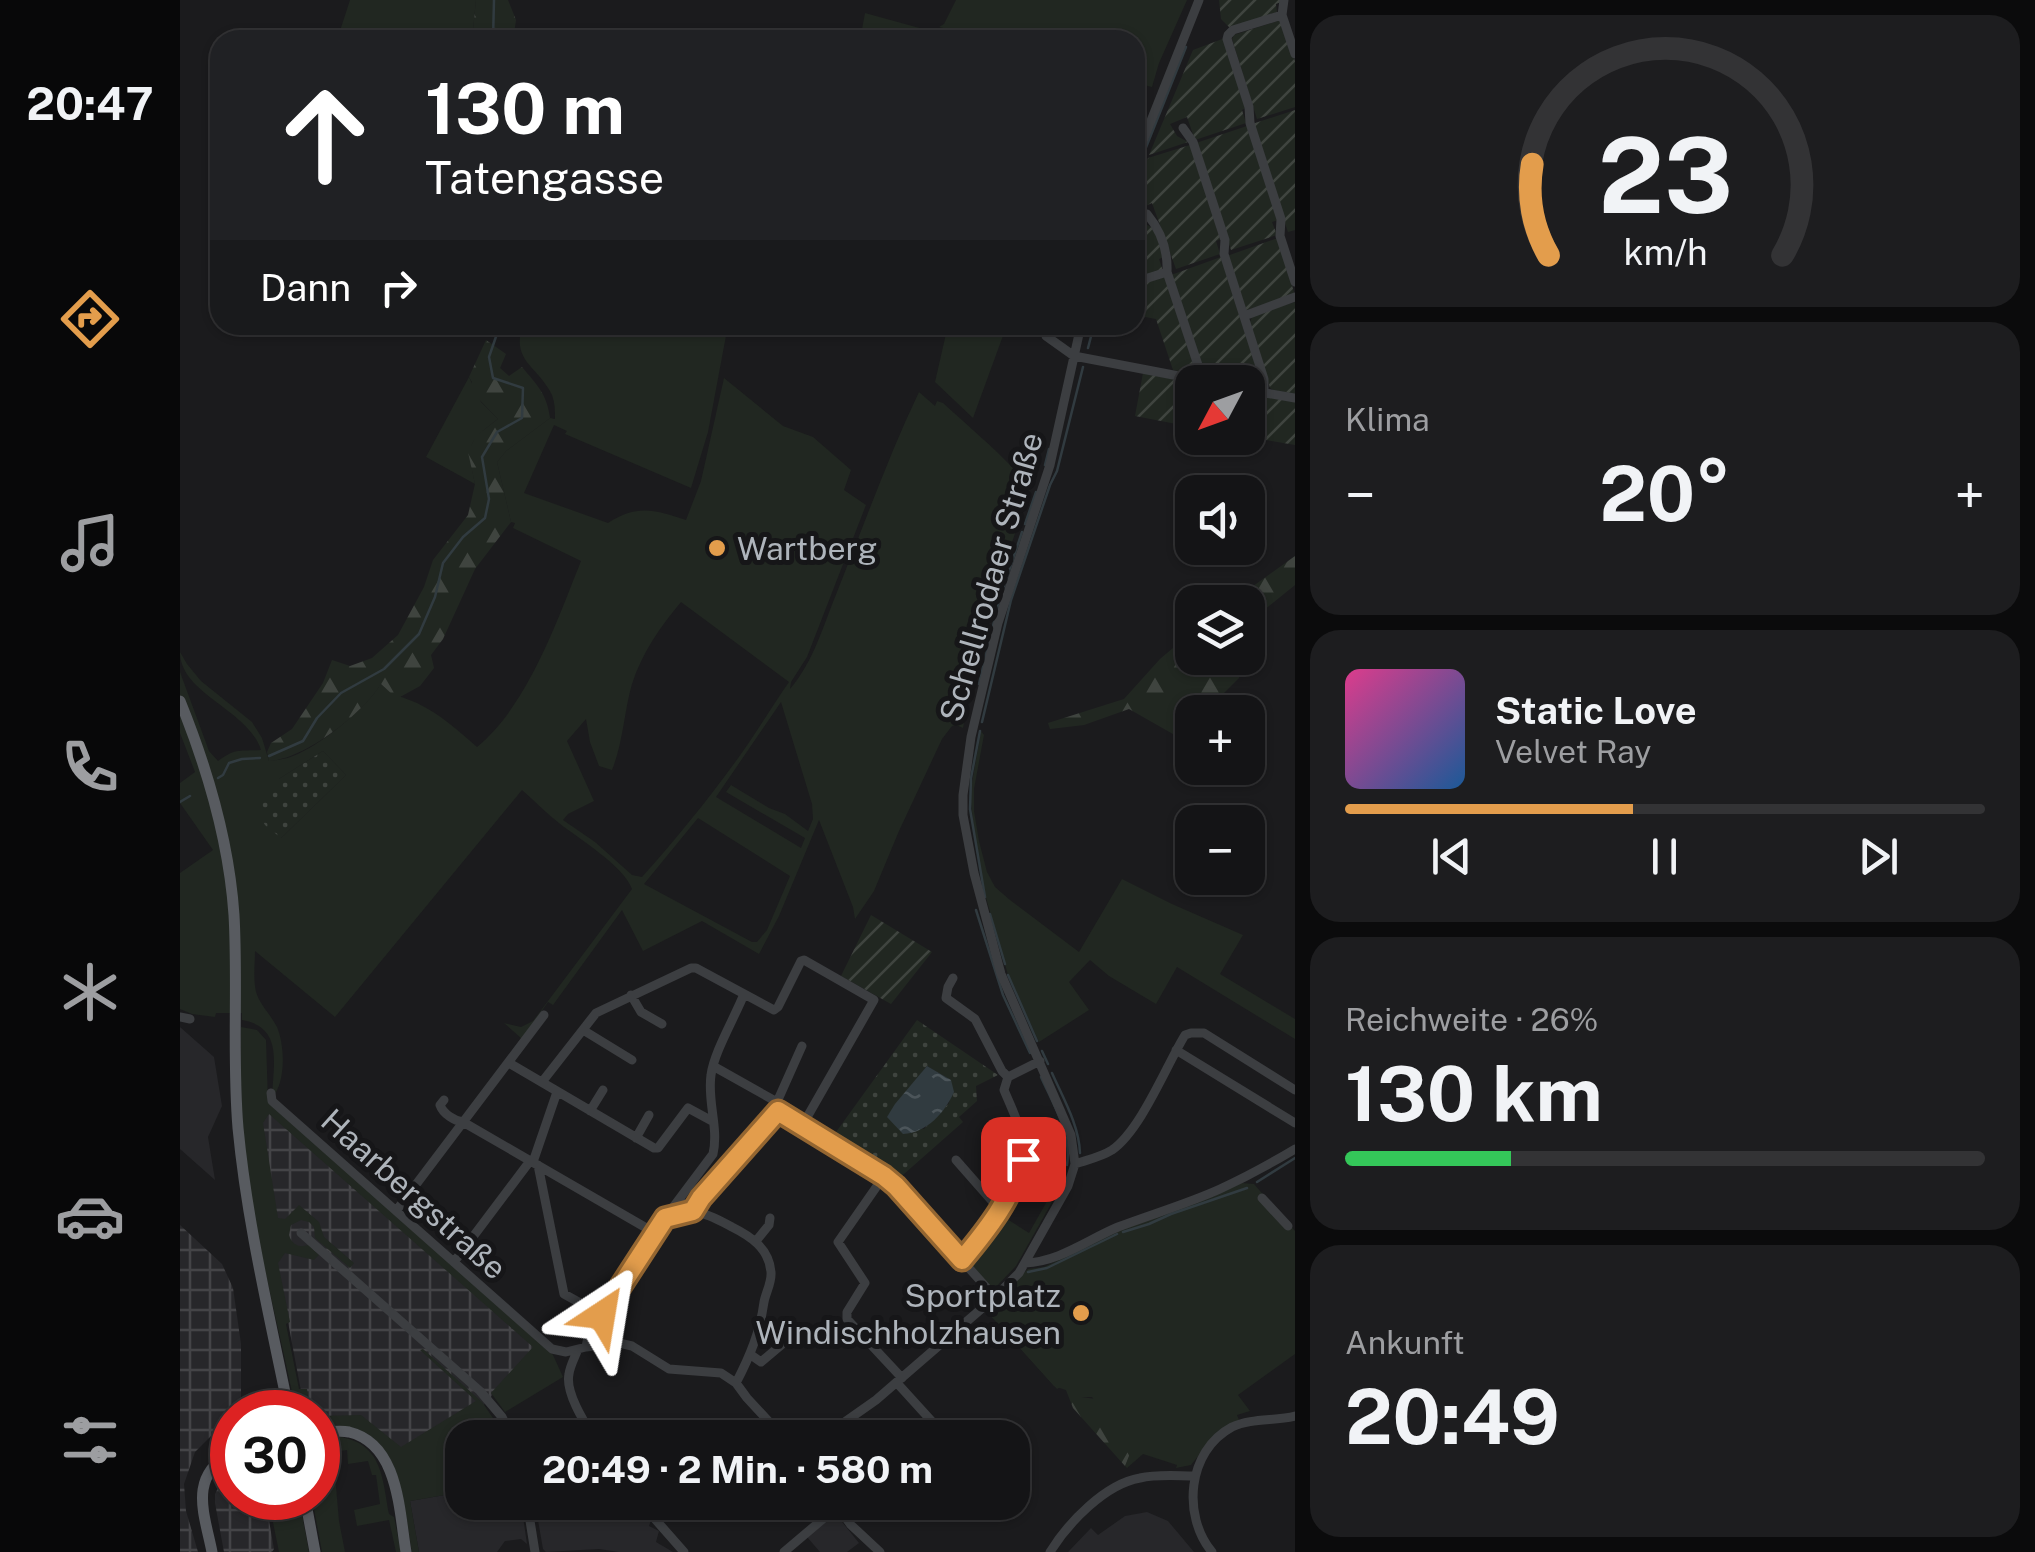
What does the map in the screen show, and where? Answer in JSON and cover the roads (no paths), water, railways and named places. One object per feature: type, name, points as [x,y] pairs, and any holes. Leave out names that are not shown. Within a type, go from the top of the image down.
[{"type":"main road","points":[[180,702],[214,800],[230,882],[241,1154],[285,1390]]},
{"type":"main road","points":[[340,1431],[352,1433],[382,1454],[391,1476],[406,1552]]},
{"type":"main road","points":[[210,1470],[202,1491],[212,1552]]},
{"type":"main road","points":[[310,1520],[315,1552]]},
{"type":"street","points":[[1145,136],[1199,0]]},
{"type":"street","points":[[1284,0],[1282,15],[1295,54]]},
{"type":"street","points":[[1282,15],[1233,30],[1228,39],[1281,218],[1280,236],[1295,282]]},
{"type":"street","points":[[1183,128],[1193,142],[1220,223],[1224,254],[1259,365]]},
{"type":"street","points":[[1147,214],[1158,227],[1168,256],[1167,272],[1198,365]]},
{"type":"street","points":[[1145,279],[1167,272]]},
{"type":"street","points":[[1244,316],[1295,298]]},
{"type":"street","name":"Schellrodaer Straße","points":[[1074,1164],[1072,1135],[1002,974],[982,908],[967,839],[963,796],[998,623],[1050,465],[1078,335]]},
{"type":"street","points":[[1046,336],[1074,356],[1175,376]]},
{"type":"street","points":[[1265,393],[1295,398]]},
{"type":"street","points":[[542,1082],[596,1013],[631,994],[691,968],[703,970],[774,1010],[804,960],[874,1000],[802,1126]]},
{"type":"street","points":[[953,978],[946,998],[975,1019],[1008,1077]]},
{"type":"street","points":[[631,994],[641,1012],[662,1024]]},
{"type":"street","points":[[568,1376],[588,1337],[655,1233],[713,1154],[713,1066],[744,994]]},
{"type":"street","points":[[396,1211],[544,1015]]},
{"type":"street","points":[[583,1030],[632,1060]]},
{"type":"street","points":[[848,1420],[876,1400],[1014,1278],[1068,1186],[1074,1164],[1106,1154],[1122,1141],[1185,1035],[1204,1033],[1295,1090]]},
{"type":"street","points":[[665,1218],[693,1211],[777,1106],[802,1046]]},
{"type":"street","points":[[1176,1050],[1295,1123]]},
{"type":"street","points":[[962,1260],[1000,1210],[1018,1178],[1024,1152],[1004,1090],[1005,1080],[1040,1061]]},
{"type":"street","points":[[508,1063],[657,1149],[688,1108],[712,1121]]},
{"type":"street","points":[[713,1066],[884,1176],[995,1297]]},
{"type":"street","points":[[590,1111],[603,1090]]},
{"type":"street","points":[[454,1262],[534,1163],[557,1092]]},
{"type":"street","name":"Haarbergstraße","points":[[271,1093],[272,1101],[556,1352]]},
{"type":"street","points":[[444,1100],[442,1109],[457,1121],[655,1233]]},
{"type":"street","points":[[636,1138],[649,1115]]},
{"type":"street","points":[[1025,1263],[1054,1258],[1115,1228],[1217,1191],[1295,1150]]},
{"type":"street","points":[[956,1160],[1000,1210]]},
{"type":"street","points":[[534,1163],[564,1294],[602,1315]]},
{"type":"street","points":[[884,1176],[838,1242],[865,1283],[847,1312],[847,1319],[932,1420]]},
{"type":"street","points":[[1262,1198],[1285,1222],[1295,1214]]},
{"type":"street","points":[[679,1200],[693,1211],[756,1241],[766,1258],[771,1275],[760,1328],[736,1383]]},
{"type":"street","points":[[756,1241],[770,1218]]},
{"type":"street","points":[[301,1233],[480,1391],[503,1420]]},
{"type":"street","points":[[751,1355],[761,1362],[799,1330]]},
{"type":"street","points":[[583,1420],[556,1352],[619,1343],[632,1346],[669,1370],[716,1371],[726,1375],[767,1420]]},
{"type":"street","points":[[1212,1552],[1197,1528],[1195,1476],[1206,1450],[1232,1428],[1295,1416]]},
{"type":"street","points":[[1050,1552],[1077,1517],[1131,1480],[1143,1476],[1195,1476]]},
{"type":"street","points":[[529,1520],[535,1552]]},
{"type":"street","points":[[656,1520],[684,1552]]},
{"type":"street","points":[[784,1552],[819,1520]]},
{"type":"street","points":[[847,1520],[880,1552]]},
{"type":"water","points":[[927,1066],[951,1080],[954,1092],[934,1120],[920,1130],[903,1134],[887,1117]]},
{"type":"waterway","points":[[493,30],[494,0]]},
{"type":"waterway","points":[[1145,150],[1186,47]]},
{"type":"waterway","points":[[269,756],[303,741],[317,718],[341,693],[384,669],[419,634],[435,597],[443,563],[463,537],[485,518],[489,499],[482,457],[497,432],[522,418],[523,388],[493,378],[489,357],[497,335]]},
{"type":"waterway","points":[[1088,348],[1091,335]]},
{"type":"waterway","points":[[982,722],[1011,600],[1057,471],[1083,367]]},
{"type":"waterway","points":[[1045,465],[1049,449]]},
{"type":"waterway","points":[[1025,524],[1036,492]]},
{"type":"waterway","points":[[979,684],[999,601],[1022,532]]},
{"type":"waterway","points":[[980,731],[970,809],[985,897]]},
{"type":"waterway","points":[[218,778],[229,763],[260,758]]},
{"type":"waterway","points":[[180,802],[190,796]]},
{"type":"waterway","points":[[976,910],[1003,995],[1030,1053]]},
{"type":"waterway","points":[[990,914],[1005,964]]},
{"type":"waterway","points":[[1008,975],[1037,1041]]},
{"type":"waterway","points":[[1042,1051],[1048,1064]]},
{"type":"waterway","points":[[1052,1073],[1074,1122],[1080,1153]]},
{"type":"waterway","points":[[1041,1077],[1064,1131],[1067,1165]]},
{"type":"waterway","points":[[1257,1182],[1295,1158]]},
{"type":"waterway","points":[[1123,1232],[1247,1188]]},
{"type":"waterway","points":[[1028,1272],[1047,1268],[1117,1234]]},
{"type":"place","name":"Wartberg","points":[[717,548]]},
{"type":"place","name":"Sportplatz Windischholzhausen","points":[[1081,1313]]}]
